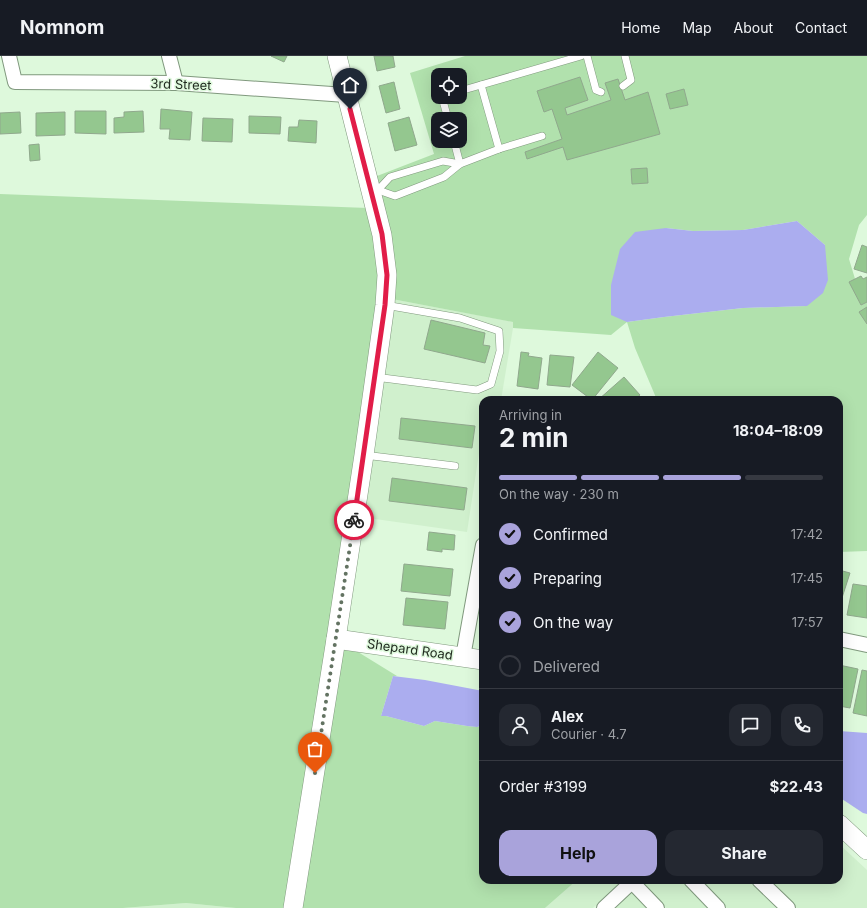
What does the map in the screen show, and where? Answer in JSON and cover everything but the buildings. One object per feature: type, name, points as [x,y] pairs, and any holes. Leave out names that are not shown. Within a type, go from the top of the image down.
[{"type":"street","name":"3rd Street","points":[[9,56],[15,82],[176,83],[346,95]]},
{"type":"street","points":[[169,56],[176,83]]},
{"type":"street","points":[[293,908],[364,455],[385,305],[387,275],[375,191],[346,95],[337,56]]},
{"type":"street","points":[[463,657],[479,567]]},
{"type":"street","name":"Shepard Road","points":[[336,639],[479,659]]},
{"type":"street","points":[[843,640],[867,645]]},
{"type":"street","points":[[843,828],[867,850]]},
{"type":"street","points":[[604,908],[630,884]]},
{"type":"street","points":[[636,884],[657,908]]},
{"type":"street","points":[[695,884],[718,908]]},
{"type":"street","points":[[763,884],[788,908]]},
{"type":"lane","points":[[467,89],[581,56]]},
{"type":"lane","points":[[587,56],[596,90],[601,92]]},
{"type":"lane","points":[[623,86],[631,80],[625,56]]},
{"type":"lane","points":[[481,85],[499,149]]},
{"type":"lane","points":[[375,191],[395,196],[444,177],[460,164],[499,149],[542,136]]},
{"type":"lane","points":[[456,148],[460,164]]},
{"type":"lane","points":[[375,191],[390,177],[443,161],[460,164]]},
{"type":"lane","points":[[374,377],[476,390],[491,384],[500,351],[499,331],[460,318],[385,305]]},
{"type":"lane","points":[[364,455],[455,466]]},
{"type":"shaded area","points":[[465,56],[867,56],[867,215],[859,225],[849,259],[859,292],[867,299],[867,551],[843,552],[843,396],[655,396],[635,348],[627,322],[611,335],[513,328],[513,322],[392,299],[377,176],[434,154],[432,148],[467,148],[467,112],[431,112],[431,144],[410,73]],"holes":[[[797,221],[825,245],[825,256],[806,306],[743,308],[627,322],[666,228],[693,231],[743,230]]]},
{"type":"shaded area","points":[[0,194],[368,208],[380,274],[378,303],[286,908],[236,908],[186,903],[123,908],[0,908]]},
{"type":"shaded area","points":[[392,299],[514,322],[502,396],[479,396],[479,453],[467,532],[361,517]]},
{"type":"shaded area","points":[[342,646],[358,652],[397,676],[393,676],[381,716],[424,726],[435,721],[479,726],[479,884],[572,884],[545,908],[300,908]]},
{"type":"shaded area","points":[[843,848],[867,870],[867,908],[797,908],[772,884],[843,884]]},
{"type":"shaded area","points":[[572,884],[619,884],[593,908],[545,908]]},
{"type":"shaded area","points":[[642,884],[686,884],[709,908],[666,908]]},
{"type":"shaded area","points":[[703,884],[755,884],[779,908],[727,908]]},
{"type":"shaded area","points":[[632,891],[649,908],[614,908]]},
{"type":"shaded area","points":[[186,903],[236,908],[123,908]]},
{"type":"water","points":[[797,221],[825,245],[828,280],[823,293],[807,306],[743,308],[627,322],[611,315],[611,285],[620,249],[635,232],[666,228],[693,231],[743,230]]},
{"type":"water","points":[[393,676],[425,680],[479,690],[479,726],[477,727],[435,721],[424,726],[381,716]]},
{"type":"water","points":[[843,731],[867,733],[867,814],[843,800]]},
{"type":"way so far","points":[[315,773],[354,520]]},
{"type":"route","points":[[350,109],[382,234],[387,275],[385,305],[354,520]]}]
